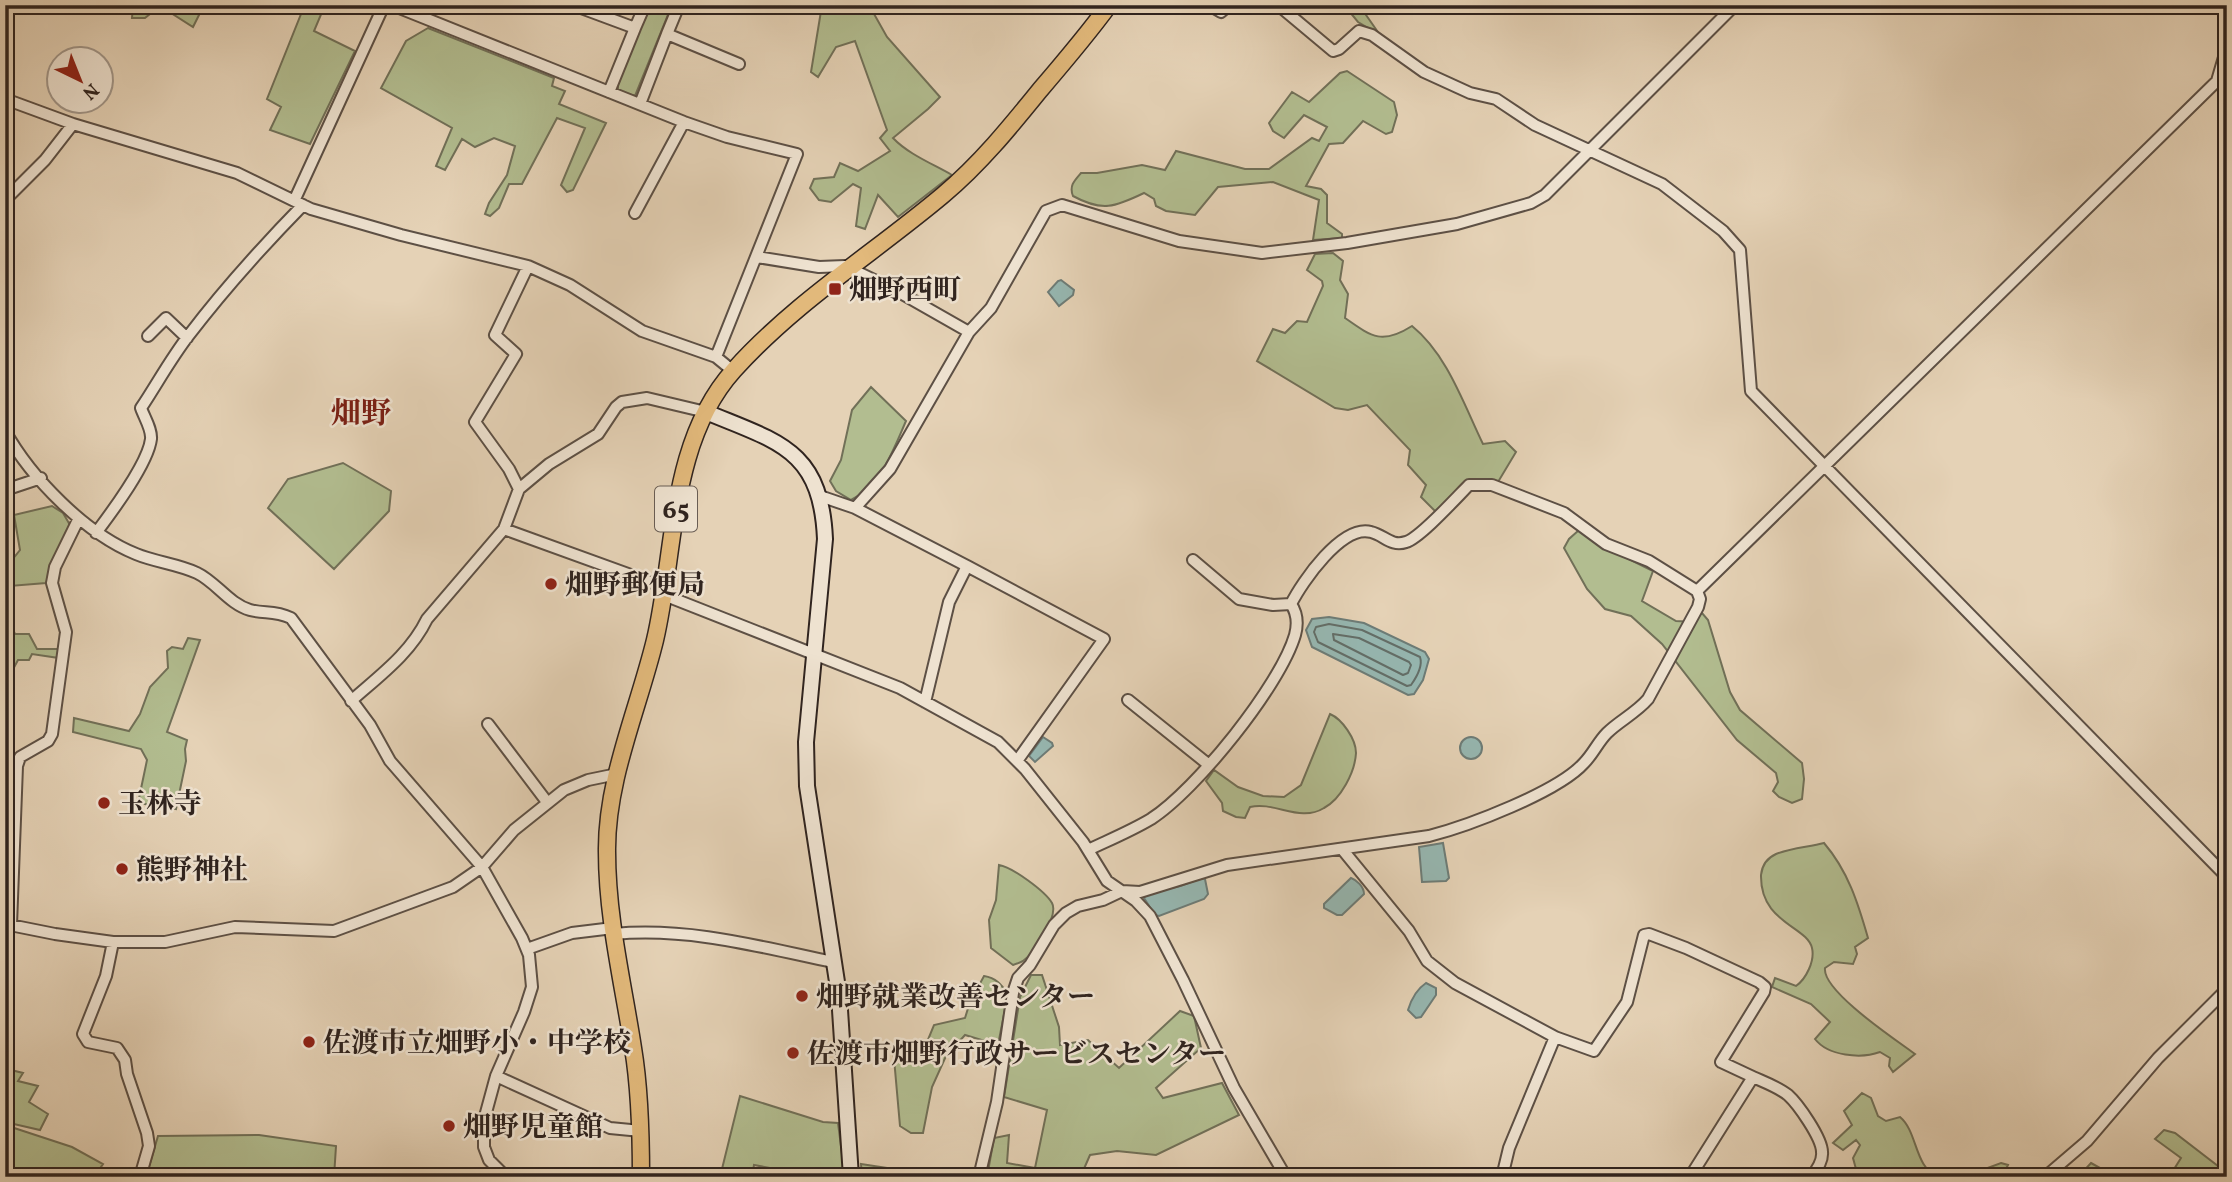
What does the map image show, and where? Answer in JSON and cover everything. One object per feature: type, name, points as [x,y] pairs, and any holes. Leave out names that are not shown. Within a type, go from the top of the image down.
[{"type":"main road","name":"65","points":[[641,1177],[641,1131],[635,1064],[613,931],[607,850],[617,774],[655,640],[683,476],[706,412],[733,371],[779,327],[942,196],[984,156],[1109,5]]},
{"type":"street","points":[[96,533],[148,453],[152,436],[141,408],[187,338],[299,202],[384,5]]},
{"type":"street","points":[[391,5],[727,138],[797,154],[716,357]]},
{"type":"street","points":[[573,5],[635,27]]},
{"type":"street","points":[[609,92],[645,5]]},
{"type":"street","points":[[640,104],[679,5]]},
{"type":"street","points":[[1209,5],[1221,12],[1229,5]]},
{"type":"street","points":[[1278,5],[1333,51],[1359,31],[1364,32],[1424,72],[1470,93],[1496,99],[1535,125],[1662,184],[1723,231],[1740,250],[1751,391],[2227,877]]},
{"type":"street","points":[[855,508],[890,469],[969,332],[990,307],[1046,211],[1062,205],[1188,243],[1262,253],[1457,224],[1531,203],[1545,195],[1735,5]]},
{"type":"street","points":[[667,34],[739,64]]},
{"type":"street","points":[[1697,591],[2217,81],[2227,47]]},
{"type":"street","points":[[2217,81],[2227,89]]},
{"type":"street","points":[[5,99],[73,124],[237,173],[312,209],[401,235],[528,266],[570,285],[642,331],[716,357],[733,371]]},
{"type":"street","points":[[635,213],[684,122]]},
{"type":"street","points":[[5,200],[46,160],[73,124]]},
{"type":"street","points":[[757,257],[819,267],[851,268],[969,332]]},
{"type":"street","points":[[519,489],[509,469],[475,422],[516,354],[495,335],[528,266]]},
{"type":"street","points":[[148,336],[166,318],[187,338]]},
{"type":"street","points":[[351,701],[400,659],[420,634],[427,619],[504,529],[519,489],[549,464],[598,434],[622,402],[647,398],[706,412],[775,441],[804,463],[820,496],[825,539],[806,742],[807,786],[839,995],[851,1177]]},
{"type":"street","points":[[5,431],[78,520],[96,533],[134,554],[198,573],[235,602],[250,610],[278,612],[291,618],[370,726],[390,761],[482,867],[527,949],[532,972],[532,987],[524,1012],[486,1106],[484,1147],[489,1160],[506,1177]]},
{"type":"street","points":[[5,490],[41,478]]},
{"type":"street","points":[[979,1177],[997,1102],[1013,993],[1018,978],[1030,965],[1054,925],[1066,913],[1078,906],[1103,900],[1122,891],[1140,891],[1227,864],[1429,836],[1452,830],[1518,803],[1572,774],[1585,763],[1606,734],[1648,699],[1700,599],[1697,591],[1649,561],[1606,544],[1564,513],[1492,485],[1480,484],[1469,485],[1413,540],[1396,543],[1386,541],[1372,532],[1362,532],[1336,545],[1308,575],[1291,604]]},
{"type":"street","points":[[820,496],[855,508],[1104,639],[1017,761]]},
{"type":"street","points":[[78,520],[55,567],[52,583],[66,632],[52,734],[48,741],[20,757],[17,766],[8,924],[113,942],[165,942],[235,928],[334,931],[453,887],[482,867],[514,830],[564,790],[588,780],[617,774]]},
{"type":"street","points":[[504,529],[900,688],[998,742],[1017,761],[1088,850],[1107,881],[1136,901],[1150,916],[1234,1088],[1286,1177]]},
{"type":"street","points":[[1193,560],[1239,599],[1273,605],[1291,604]]},
{"type":"street","points":[[925,702],[949,602],[967,566]]},
{"type":"street","points":[[1088,850],[1151,819],[1184,792],[1209,765],[1255,706],[1281,665],[1294,635],[1295,611],[1291,604]]},
{"type":"street","points":[[1128,700],[1209,765]]},
{"type":"street","points":[[488,724],[547,802]]},
{"type":"street","points":[[1342,849],[1409,931],[1427,961],[1455,983],[1555,1037],[1594,1051],[1627,1002],[1643,935],[1649,934],[1686,948],[1759,982],[1765,987],[1764,992],[1721,1062],[1786,1094],[1796,1104],[1815,1133],[1822,1152],[1817,1170],[1811,1177]]},
{"type":"street","points":[[527,949],[572,933],[644,931],[693,934],[834,962]]},
{"type":"street","points":[[113,942],[106,976],[83,1034],[88,1042],[117,1048],[122,1052],[149,1146],[140,1177]]},
{"type":"street","points":[[2045,1177],[2087,1141],[2158,1058],[2227,989]]},
{"type":"street","points":[[1502,1177],[1509,1148],[1555,1037]]},
{"type":"street","points":[[496,1076],[610,1128],[641,1131]]},
{"type":"street","points":[[1690,1177],[1753,1077]]},
{"type":"green space","points":[[133,5],[204,5],[193,27],[160,6],[145,18],[132,18]]},
{"type":"green space","points":[[291,5],[325,5],[314,31],[355,51],[310,144],[270,130],[281,107],[267,99],[301,14]]},
{"type":"green space","points":[[651,5],[672,5],[635,96],[618,91],[618,79]]},
{"type":"green space","points":[[822,5],[869,5],[887,37],[940,97],[893,138],[913,154],[952,175],[898,217],[878,195],[865,229],[856,226],[861,188],[853,184],[831,202],[819,200],[810,188],[814,179],[834,177],[840,163],[858,171],[890,151],[880,138],[887,130],[855,41],[836,47],[818,77],[811,72]]},
{"type":"green space","points":[[1344,5],[1359,5],[1380,35],[1358,22]]},
{"type":"green space","points":[[428,28],[554,78],[552,86],[565,91],[559,104],[606,123],[573,190],[567,192],[561,185],[585,128],[557,118],[522,184],[509,184],[499,208],[490,216],[485,214],[507,175],[515,146],[494,138],[475,147],[462,139],[445,170],[436,166],[452,128],[381,88],[406,41]]},
{"type":"green space","points":[[1347,71],[1394,102],[1397,115],[1392,132],[1386,134],[1363,121],[1343,143],[1329,144],[1306,186],[1321,189],[1327,195],[1327,223],[1342,234],[1342,238],[1313,240],[1319,200],[1273,182],[1218,187],[1195,215],[1166,211],[1156,206],[1154,199],[1144,193],[1108,206],[1092,204],[1073,196],[1072,186],[1081,173],[1142,165],[1165,170],[1176,151],[1245,169],[1269,169],[1312,138],[1319,141],[1327,127],[1304,115],[1284,138],[1273,131],[1269,123],[1292,92],[1309,102],[1340,73]]},
{"type":"green space","points":[[1333,253],[1343,261],[1340,280],[1348,294],[1345,318],[1370,334],[1385,337],[1412,326],[1445,365],[1483,444],[1505,441],[1516,452],[1498,482],[1471,479],[1436,512],[1421,497],[1426,485],[1408,465],[1410,450],[1367,405],[1348,410],[1335,408],[1257,361],[1273,329],[1285,333],[1297,321],[1307,322],[1323,286],[1322,281],[1307,270],[1315,254]]},
{"type":"green space","points":[[871,387],[906,421],[878,476],[871,486],[851,500],[836,491],[830,481],[841,460],[852,410]]},
{"type":"green space","points":[[343,463],[391,491],[389,511],[334,569],[268,508],[288,479]]},
{"type":"green space","points":[[52,506],[63,513],[70,525],[46,583],[10,586],[12,560],[20,550],[14,515]]},
{"type":"green space","points":[[1579,530],[1598,544],[1653,571],[1642,601],[1676,621],[1695,622],[1702,613],[1708,620],[1730,692],[1740,710],[1802,763],[1802,799],[1792,803],[1779,797],[1773,791],[1778,782],[1776,773],[1737,740],[1662,644],[1631,616],[1605,609],[1587,589],[1564,548]]},
{"type":"green space","points":[[9,621],[15,634],[29,634],[37,649],[60,649],[59,658],[32,654],[29,660],[18,660],[11,673],[5,674],[5,623]]},
{"type":"green space","points":[[188,638],[200,640],[167,732],[187,740],[186,761],[176,809],[138,803],[147,760],[141,749],[73,732],[74,718],[129,731],[140,714],[150,687],[168,668],[167,651],[172,647],[183,649]]},
{"type":"green space","points":[[1330,714],[1348,730],[1356,753],[1346,784],[1330,804],[1315,812],[1306,813],[1250,807],[1245,818],[1223,811],[1222,803],[1206,781],[1214,770],[1238,787],[1263,796],[1284,797],[1301,785]]},
{"type":"green space","points":[[1824,843],[1846,876],[1868,938],[1855,947],[1857,954],[1853,964],[1834,962],[1825,968],[1827,978],[1847,1002],[1915,1054],[1893,1072],[1889,1066],[1890,1058],[1880,1052],[1845,1054],[1821,1045],[1815,1039],[1830,1022],[1811,1004],[1772,987],[1775,978],[1796,986],[1809,969],[1813,953],[1802,934],[1784,921],[1768,904],[1763,891],[1763,868],[1776,854]]},
{"type":"green space","points":[[999,865],[1036,886],[1052,903],[1053,909],[1049,925],[1039,943],[1023,961],[1013,965],[991,948],[989,920],[996,900]]},
{"type":"green space","points":[[1031,975],[1042,975],[1059,1027],[1060,1045],[1088,1040],[1119,1068],[1180,1011],[1194,1016],[1201,1048],[1156,1088],[1163,1098],[1222,1083],[1239,1115],[1156,1155],[1117,1151],[1090,1155],[1083,1171],[1084,1177],[987,1177],[994,1138],[1009,1135],[1007,1163],[1035,1168],[1047,1110],[1004,1097],[1020,997]]},
{"type":"green space","points":[[984,976],[998,982],[1008,994],[998,1045],[965,1035],[946,1056],[932,1087],[923,1133],[911,1133],[900,1126],[893,1047],[925,1047],[934,1025],[965,1018]]},
{"type":"green space","points":[[11,1070],[23,1073],[18,1081],[38,1086],[29,1102],[48,1114],[40,1130],[5,1122],[5,1078]]},
{"type":"green space","points":[[1862,1093],[1871,1098],[1878,1116],[1886,1121],[1900,1117],[1906,1123],[1924,1166],[1938,1177],[1864,1177],[1856,1169],[1853,1158],[1860,1145],[1856,1140],[1843,1150],[1833,1143],[1852,1125],[1844,1111]]},
{"type":"green space","points":[[740,1096],[823,1122],[838,1123],[845,1177],[818,1177],[754,1165],[752,1177],[720,1177]]},
{"type":"green space","points":[[5,1125],[72,1147],[103,1164],[94,1177],[5,1177]]},
{"type":"green space","points":[[2164,1130],[2175,1133],[2227,1173],[2227,1177],[2176,1177],[2171,1174],[2181,1158],[2155,1139]]},
{"type":"green space","points":[[259,1135],[336,1146],[334,1177],[146,1177],[158,1136]]},
{"type":"green space","points":[[2001,1163],[2008,1165],[2002,1177],[1955,1177],[1974,1173]]},
{"type":"green space","points":[[2091,1163],[2102,1169],[2109,1177],[2078,1177]]},
{"type":"green space","points":[[861,1164],[946,1177],[862,1177]]},
{"type":"water","points":[[1061,280],[1074,290],[1073,295],[1059,306],[1048,292]]},
{"type":"water","points":[[1329,617],[1364,623],[1425,652],[1429,659],[1423,680],[1414,694],[1408,695],[1312,647],[1306,630],[1312,619]]},
{"type":"water","points":[[1043,737],[1053,746],[1035,762],[1029,756]]},
{"type":"water","points":[[1471,737],[1479,740],[1482,748],[1479,756],[1471,759],[1463,756],[1460,748],[1463,740]]},
{"type":"water","points":[[1443,843],[1449,878],[1446,881],[1422,882],[1419,847]]},
{"type":"water","points":[[1351,878],[1360,884],[1364,894],[1342,915],[1324,908],[1324,904]]},
{"type":"water","points":[[1205,879],[1208,894],[1204,899],[1159,916],[1155,915],[1144,898],[1146,894]]},
{"type":"water","points":[[1426,983],[1436,988],[1436,995],[1421,1017],[1416,1018],[1408,1010],[1415,995]]},
{"type":"place","name":"畑野西町","points":[[835,289]]},
{"type":"place","name":"畑野郵便局","points":[[551,584]]},
{"type":"place","name":"玉林寺","points":[[104,803]]},
{"type":"place","name":"熊野神社","points":[[122,869]]},
{"type":"place","name":"畑野就業改善センター","points":[[802,996]]},
{"type":"place","name":"佐渡市立畑野小・中学校","points":[[309,1042]]},
{"type":"place","name":"佐渡市畑野行政サービスセンター","points":[[793,1053]]},
{"type":"place","name":"畑野児童館","points":[[449,1126]]},
{"type":"district","name":"畑野","points":[[361,413]]}]
